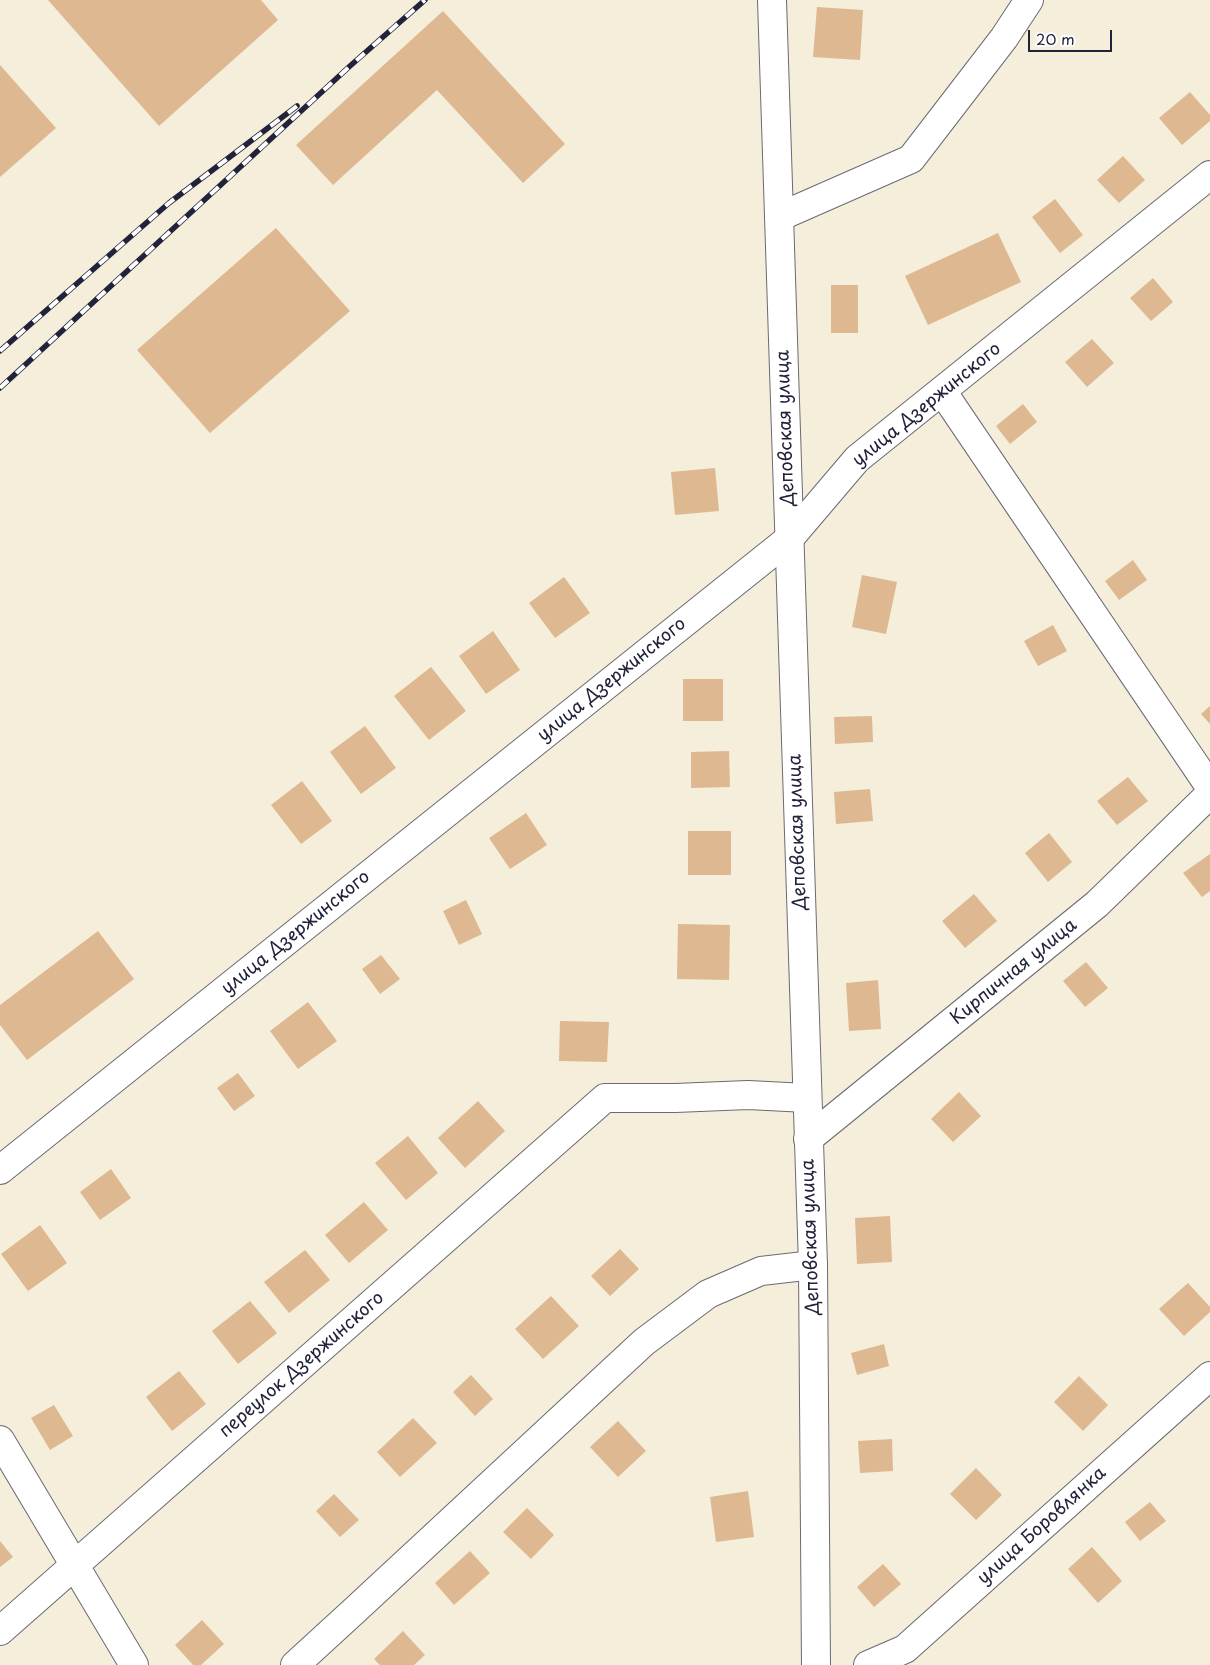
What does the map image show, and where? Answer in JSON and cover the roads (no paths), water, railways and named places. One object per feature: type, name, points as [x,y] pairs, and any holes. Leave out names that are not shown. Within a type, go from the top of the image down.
[{"type":"street","name":"Деповская улица","points":[[772,0],[813,1265],[816,1665]]},
{"type":"street","points":[[779,217],[911,158],[1004,38],[1029,0]]},
{"type":"street","name":"улица Дзержинского","points":[[0,1170],[789,539],[857,459],[1210,176]]},
{"type":"street","points":[[942,392],[1210,787]]},
{"type":"street","name":"Кирпичная улица","points":[[808,1139],[1097,904],[1210,794]]},
{"type":"street","name":"переулок Дзержинского","points":[[0,1632],[605,1098],[748,1095],[807,1098]]},
{"type":"street","points":[[294,1665],[354,1612],[644,1342],[708,1294],[761,1271],[813,1265]]},
{"type":"street","name":"улица Боровлянка","points":[[868,1665],[905,1649],[1210,1376]]},
{"type":"street","points":[[0,1440],[134,1665]]},
{"type":"railway","points":[[0,388],[350,66],[425,0]]},
{"type":"railway","points":[[0,351],[169,203],[297,106]]}]
